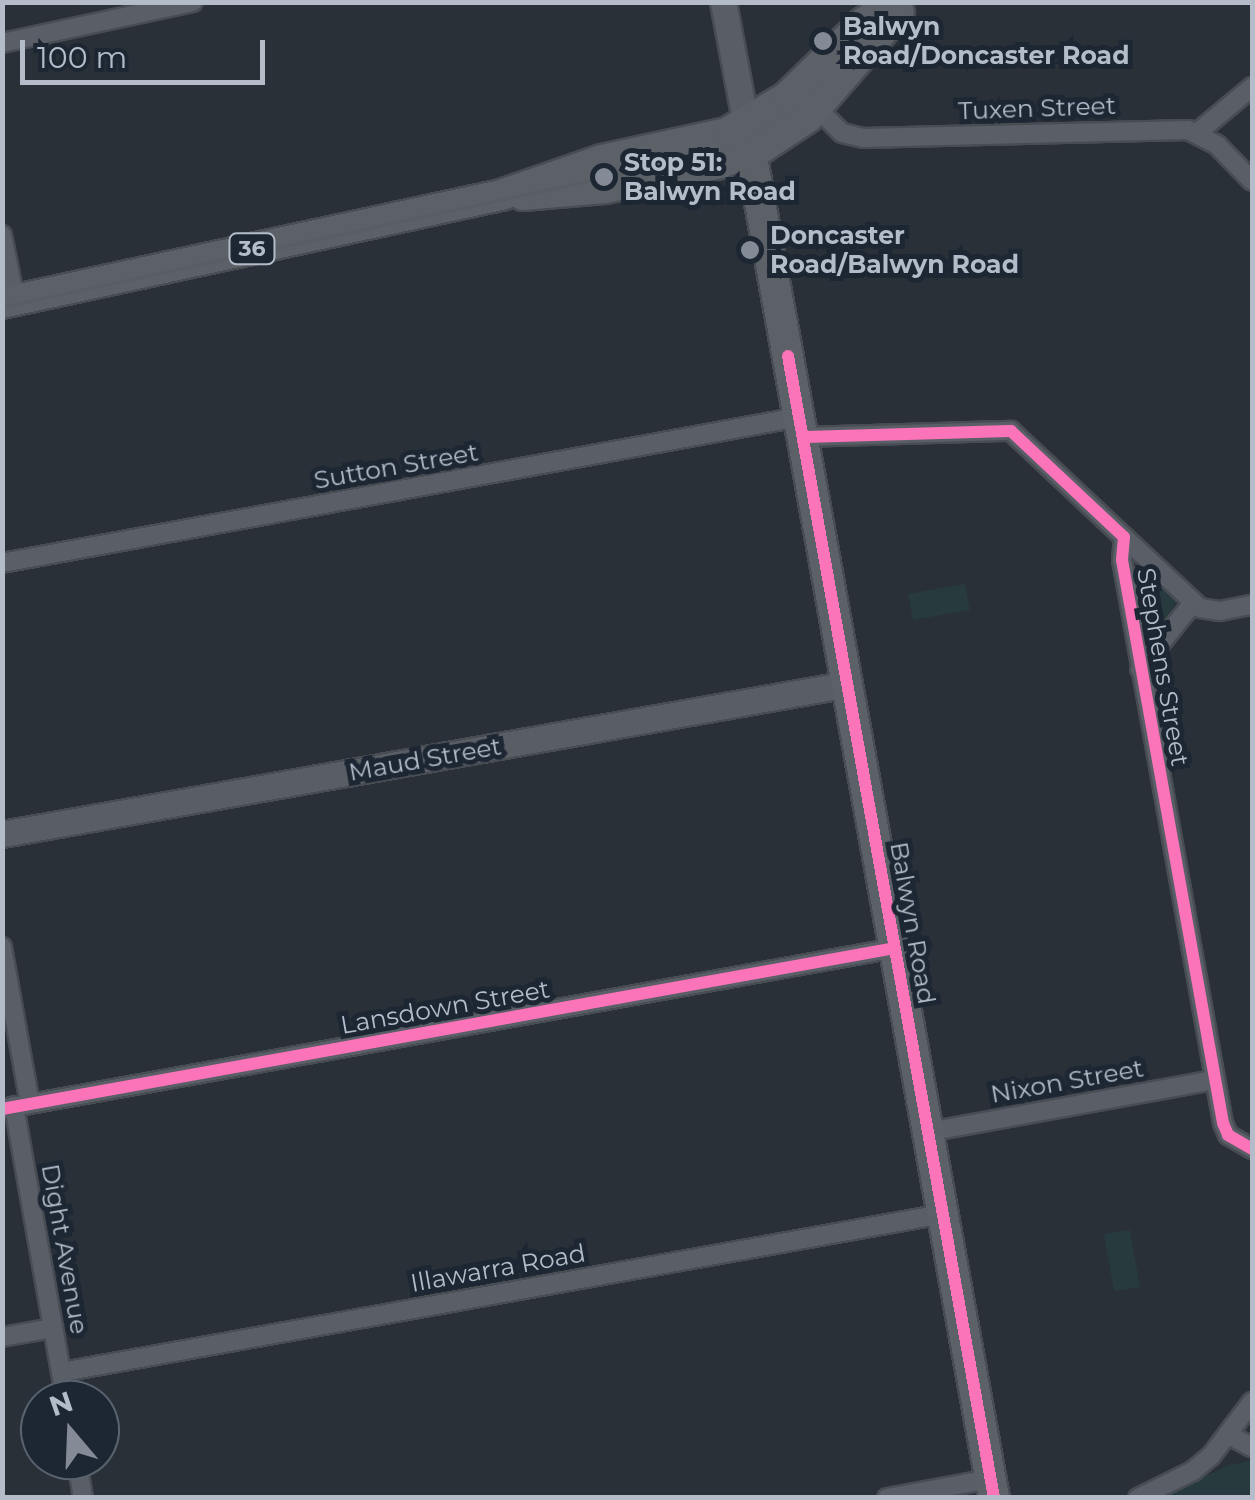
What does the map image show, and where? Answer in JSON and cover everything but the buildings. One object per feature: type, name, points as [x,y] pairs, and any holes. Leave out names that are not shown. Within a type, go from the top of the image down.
[{"type":"main road","name":"36","points":[[749,139],[864,23],[892,2]]},
{"type":"main road","name":"36","points":[[8,302],[501,195],[606,188],[749,139],[783,136],[816,108],[908,2]]},
{"type":"main road","name":"Balwyn Road","points":[[749,139],[992,1488]]},
{"type":"street","points":[[2,44],[193,2]]},
{"type":"street","name":"Balwyn Road","points":[[723,2],[749,139]]},
{"type":"street","points":[[1252,87],[1197,133],[1217,145],[1252,180]]},
{"type":"street","name":"Tuxen Street","points":[[816,108],[842,132],[864,138],[1169,129],[1197,133]]},
{"type":"street","points":[[2,235],[8,302]]},
{"type":"street","name":"Stephens Street","points":[[801,427],[1011,432],[1022,437],[1124,537],[1122,560],[1140,669],[1214,1080],[1225,1130],[1252,1149]]},
{"type":"street","name":"Sutton Street","points":[[2,563],[801,427]]},
{"type":"street","points":[[1124,537],[1192,604],[1220,611],[1252,605]]},
{"type":"street","points":[[1140,669],[1192,604]]},
{"type":"street","name":"Maud Street","points":[[2,834],[848,684]]},
{"type":"street","name":"Dight Avenue","points":[[2,947],[16,1106],[63,1380]]},
{"type":"street","name":"Lansdown Street","points":[[16,1106],[895,948]]},
{"type":"street","name":"Nixon Street","points":[[928,1132],[1214,1080]]},
{"type":"street","name":"Illawarra Road","points":[[62,1372],[943,1214]]},
{"type":"street","points":[[2,1337],[53,1328]]},
{"type":"street","points":[[1138,1498],[1193,1471],[1229,1435],[1252,1402]]},
{"type":"street","points":[[1229,1435],[1252,1447]]},
{"type":"street","points":[[886,1498],[992,1488]]},
{"type":"green space","points":[[1135,566],[1177,601],[1150,643],[1145,642],[1131,570]]},
{"type":"green space","points":[[965,584],[970,610],[913,620],[908,594]]},
{"type":"green space","points":[[1130,1230],[1140,1287],[1114,1291],[1104,1234]]},
{"type":"green space","points":[[1252,1460],[1252,1497],[1159,1497],[1227,1466]]},
{"type":"tram line","points":[[2,307],[713,154]]},
{"type":"cycle path","points":[[788,356],[994,1498]]},
{"type":"cycle path","points":[[803,437],[1011,431],[1124,537],[1122,560],[1223,1123],[1228,1135],[1252,1149]]},
{"type":"cycle path","points":[[2,1109],[895,948]]},
{"type":"place","name":"Balwyn Road/Doncaster Road","points":[[823,41]]},
{"type":"place","name":"Stop 51: Balwyn Road","points":[[604,177]]},
{"type":"place","name":"Doncaster Road/Balwyn Road","points":[[750,250]]}]
